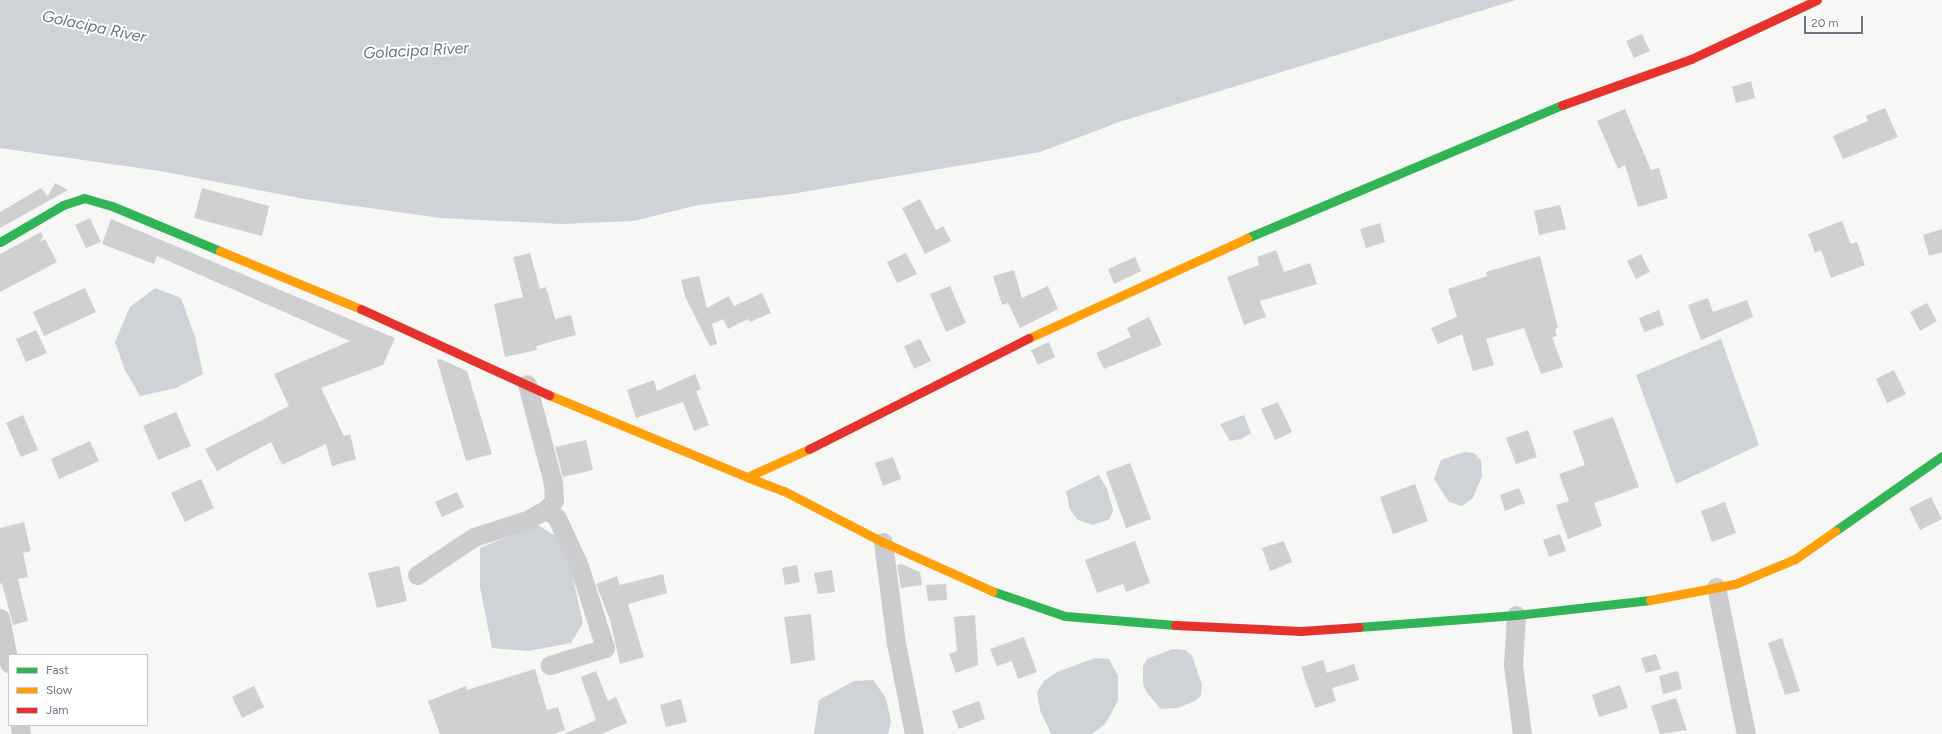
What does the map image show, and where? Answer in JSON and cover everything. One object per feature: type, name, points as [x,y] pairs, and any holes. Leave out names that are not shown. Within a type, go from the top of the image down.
[{"type":"street","points":[[747,477],[860,425],[1000,351],[1191,262],[1569,102],[1691,59],[1817,0]]},
{"type":"street","points":[[0,242],[63,206],[84,198],[112,206],[373,314],[651,440],[784,491],[884,542],[1007,598],[1066,616],[1239,630],[1301,631],[1516,616],[1636,602],[1716,587],[1770,572],[1795,559],[1942,456]]},
{"type":"street","points":[[417,575],[474,537],[527,520],[547,509],[554,500],[553,483],[527,384]]},
{"type":"street","points":[[547,509],[557,518],[579,566],[604,648],[550,665]]},
{"type":"street","points":[[884,542],[896,643],[914,734]]},
{"type":"street","points":[[1716,587],[1746,734]]},
{"type":"street","points":[[1516,616],[1513,665],[1522,734]]},
{"type":"street","points":[[0,618],[8,658]]},
{"type":"water","name":"Golacipa River","points":[[0,0],[1516,0],[1122,121],[1040,152],[791,194],[698,205],[634,221],[562,224],[441,218],[305,199],[160,171],[0,148]]},
{"type":"water","points":[[155,288],[181,298],[195,337],[203,374],[176,388],[140,396],[125,370],[115,342],[130,307]]},
{"type":"water","points":[[1721,339],[1759,445],[1676,484],[1636,375]]},
{"type":"water","points":[[1244,415],[1251,433],[1241,439],[1230,441],[1220,424]]},
{"type":"water","points":[[1464,452],[1474,453],[1481,460],[1482,476],[1473,498],[1462,506],[1449,502],[1434,479],[1441,460]]},
{"type":"water","points":[[1099,475],[1107,489],[1113,510],[1110,519],[1093,525],[1078,520],[1070,510],[1066,491]]},
{"type":"water","points":[[538,525],[565,542],[583,623],[571,643],[528,651],[492,648],[480,587],[480,548]]},
{"type":"water","points":[[1173,649],[1185,650],[1192,656],[1202,685],[1201,695],[1195,701],[1178,708],[1161,709],[1147,693],[1143,684],[1143,666],[1147,659]]},
{"type":"water","points":[[1095,658],[1109,659],[1118,676],[1118,700],[1112,712],[1105,724],[1092,734],[1051,734],[1040,710],[1037,692],[1044,681],[1057,672]]},
{"type":"water","points":[[873,680],[886,698],[891,722],[888,734],[814,734],[819,700],[854,681]]},
{"type":"building","points":[[1642,34],[1650,51],[1634,58],[1626,41]]},
{"type":"building","points":[[1751,81],[1755,98],[1736,103],[1732,87]]},
{"type":"building","points":[[1885,108],[1898,137],[1843,159],[1833,136],[1868,121],[1866,116]]},
{"type":"building","points":[[1625,109],[1651,170],[1659,168],[1668,198],[1638,207],[1625,165],[1618,169],[1597,121]]},
{"type":"building","points":[[55,183],[68,190],[0,228],[0,212],[41,188],[48,196]]},
{"type":"building","points":[[202,188],[269,206],[262,236],[194,218]]},
{"type":"building","points":[[920,199],[936,230],[943,226],[951,241],[925,254],[902,208]]},
{"type":"building","points":[[1560,205],[1566,229],[1539,235],[1534,211]]},
{"type":"building","points":[[90,218],[101,242],[86,248],[75,225]]},
{"type":"building","points":[[111,219],[395,338],[383,365],[321,388],[344,436],[350,434],[356,459],[332,466],[326,444],[282,465],[271,442],[217,471],[205,449],[289,406],[274,374],[350,341],[157,256],[154,264],[102,244]]},
{"type":"building","points":[[1842,221],[1851,244],[1857,242],[1865,265],[1831,278],[1821,250],[1815,253],[1808,234]]},
{"type":"building","points":[[1380,223],[1385,242],[1366,248],[1360,229]]},
{"type":"building","points":[[1942,229],[1942,252],[1929,256],[1923,235]]},
{"type":"building","points":[[41,232],[43,236],[40,242],[45,239],[57,262],[0,292],[0,254]]},
{"type":"building","points":[[1276,250],[1284,272],[1310,263],[1317,284],[1260,301],[1266,317],[1244,325],[1227,277],[1259,265],[1257,257]]},
{"type":"building","points":[[530,253],[540,289],[546,287],[555,319],[571,315],[576,335],[536,346],[537,350],[505,357],[494,304],[523,297],[513,257]]},
{"type":"building","points":[[906,253],[917,274],[897,283],[887,262]]},
{"type":"building","points":[[1641,254],[1650,272],[1636,279],[1627,261]]},
{"type":"building","points":[[1540,256],[1558,328],[1555,329],[1557,336],[1552,337],[1563,367],[1541,374],[1524,328],[1486,339],[1494,365],[1473,371],[1462,334],[1438,344],[1431,328],[1457,317],[1448,289],[1487,276],[1486,272]]},
{"type":"building","points":[[1135,257],[1141,271],[1114,284],[1108,269]]},
{"type":"building","points":[[1014,270],[1022,298],[1048,286],[1058,309],[1020,328],[1008,303],[1002,305],[993,276]]},
{"type":"building","points":[[699,276],[707,308],[729,296],[734,306],[762,293],[771,313],[750,322],[748,319],[728,329],[723,319],[712,324],[717,344],[710,346],[685,296],[681,280]]},
{"type":"building","points":[[950,286],[966,323],[946,332],[930,294]]},
{"type":"building","points":[[85,288],[96,312],[44,336],[33,312]]},
{"type":"building","points":[[1708,298],[1713,312],[1747,300],[1753,317],[1701,340],[1688,305]]},
{"type":"building","points":[[1927,303],[1937,321],[1920,331],[1910,312]]},
{"type":"building","points":[[1659,310],[1664,325],[1644,332],[1639,318]]},
{"type":"building","points":[[1149,317],[1162,345],[1104,369],[1096,353],[1131,337],[1127,328]]},
{"type":"building","points":[[36,330],[47,353],[26,362],[16,339]]},
{"type":"building","points":[[920,339],[931,361],[914,369],[904,346]]},
{"type":"building","points":[[1049,342],[1055,357],[1038,365],[1031,350]]},
{"type":"building","points":[[440,359],[467,371],[492,454],[466,461],[437,360]]},
{"type":"building","points":[[1894,370],[1906,394],[1887,403],[1876,379]]},
{"type":"building","points":[[695,374],[701,389],[696,391],[709,425],[694,431],[683,402],[636,418],[627,390],[654,380],[657,391]]},
{"type":"building","points":[[1278,402],[1292,432],[1275,440],[1261,409]]},
{"type":"building","points":[[176,412],[191,446],[158,460],[143,426]]},
{"type":"building","points":[[23,415],[38,450],[21,457],[6,423]]},
{"type":"building","points":[[1613,417],[1639,487],[1594,503],[1602,526],[1568,539],[1556,505],[1569,501],[1559,474],[1585,465],[1573,431]]},
{"type":"building","points":[[1528,430],[1537,457],[1516,464],[1506,438]]},
{"type":"building","points":[[586,440],[593,470],[563,477],[555,447]]},
{"type":"building","points":[[90,441],[99,461],[59,479],[51,459]]},
{"type":"building","points":[[893,457],[901,479],[883,486],[875,463]]},
{"type":"building","points":[[1130,463],[1151,519],[1126,528],[1106,472]]},
{"type":"building","points":[[201,479],[214,508],[185,522],[171,493]]},
{"type":"building","points":[[1415,484],[1428,521],[1393,534],[1380,497]]},
{"type":"building","points":[[1519,488],[1525,503],[1505,511],[1500,495]]},
{"type":"building","points":[[457,492],[464,507],[442,517],[435,502]]},
{"type":"building","points":[[1931,497],[1942,519],[1920,530],[1909,508]]},
{"type":"building","points":[[1725,502],[1736,533],[1712,542],[1701,511]]},
{"type":"building","points":[[24,522],[31,551],[23,553],[28,577],[18,579],[28,621],[13,625],[2,583],[0,584],[0,528]]},
{"type":"building","points":[[1560,534],[1566,551],[1549,557],[1543,540]]},
{"type":"building","points":[[1135,541],[1150,583],[1126,592],[1123,584],[1097,593],[1085,560]]},
{"type":"building","points":[[1284,541],[1292,562],[1270,571],[1262,548]]},
{"type":"building","points":[[901,564],[920,572],[922,585],[901,588],[897,565]]},
{"type":"building","points":[[797,565],[800,582],[785,585],[782,568]]},
{"type":"building","points":[[399,566],[407,601],[377,608],[368,573]]},
{"type":"building","points":[[832,570],[835,592],[818,594],[814,573]]},
{"type":"building","points":[[663,574],[667,593],[628,604],[644,657],[620,664],[610,620],[596,584],[617,576],[620,585]]},
{"type":"building","points":[[946,584],[947,600],[928,601],[926,585]]},
{"type":"building","points":[[811,614],[815,660],[791,664],[784,617]]},
{"type":"building","points":[[975,615],[978,665],[956,673],[949,654],[957,651],[954,617]]},
{"type":"building","points":[[1024,637],[1037,672],[1018,679],[1012,661],[997,666],[990,649]]},
{"type":"building","points":[[1782,638],[1800,691],[1785,695],[1768,643]]},
{"type":"building","points":[[1656,654],[1661,669],[1646,673],[1641,658]]},
{"type":"building","points":[[1323,660],[1327,673],[1354,664],[1359,680],[1332,688],[1336,701],[1315,708],[1301,667]]},
{"type":"building","points":[[535,669],[547,710],[558,707],[565,730],[554,734],[440,734],[428,701],[466,686],[467,690]]},
{"type":"building","points":[[596,671],[608,701],[616,697],[627,723],[601,734],[564,734],[596,720],[581,677]]},
{"type":"building","points":[[1678,671],[1682,689],[1663,694],[1659,676]]},
{"type":"building","points":[[1620,685],[1628,708],[1599,717],[1592,695]]},
{"type":"building","points":[[254,686],[264,707],[242,718],[232,697]]},
{"type":"building","points":[[1676,698],[1687,730],[1660,734],[1651,706]]},
{"type":"building","points":[[681,699],[687,722],[666,727],[660,705]]},
{"type":"building","points":[[979,701],[985,719],[959,729],[952,711]]},
{"type":"traffic: fast","points":[[1247,238],[1562,105]]},
{"type":"traffic: fast","points":[[0,242],[63,205],[84,198],[112,206],[220,251]]},
{"type":"traffic: fast","points":[[1835,531],[1942,456]]},
{"type":"traffic: fast","points":[[992,591],[1065,616],[1175,625]]},
{"type":"traffic: fast","points":[[1359,627],[1516,615],[1650,600]]},
{"type":"traffic: slow","points":[[1029,338],[1247,238]]},
{"type":"traffic: slow","points":[[220,251],[361,309]]},
{"type":"traffic: slow","points":[[549,395],[747,477],[809,449]]},
{"type":"traffic: slow","points":[[747,477],[784,491],[883,542],[992,591]]},
{"type":"traffic: slow","points":[[1650,600],[1735,584],[1795,559],[1835,531]]},
{"type":"traffic: jam","points":[[1562,105],[1691,59],[1817,0]]},
{"type":"traffic: jam","points":[[361,309],[549,395]]},
{"type":"traffic: jam","points":[[809,449],[1029,338]]},
{"type":"traffic: jam","points":[[1175,625],[1301,631],[1359,627]]}]
